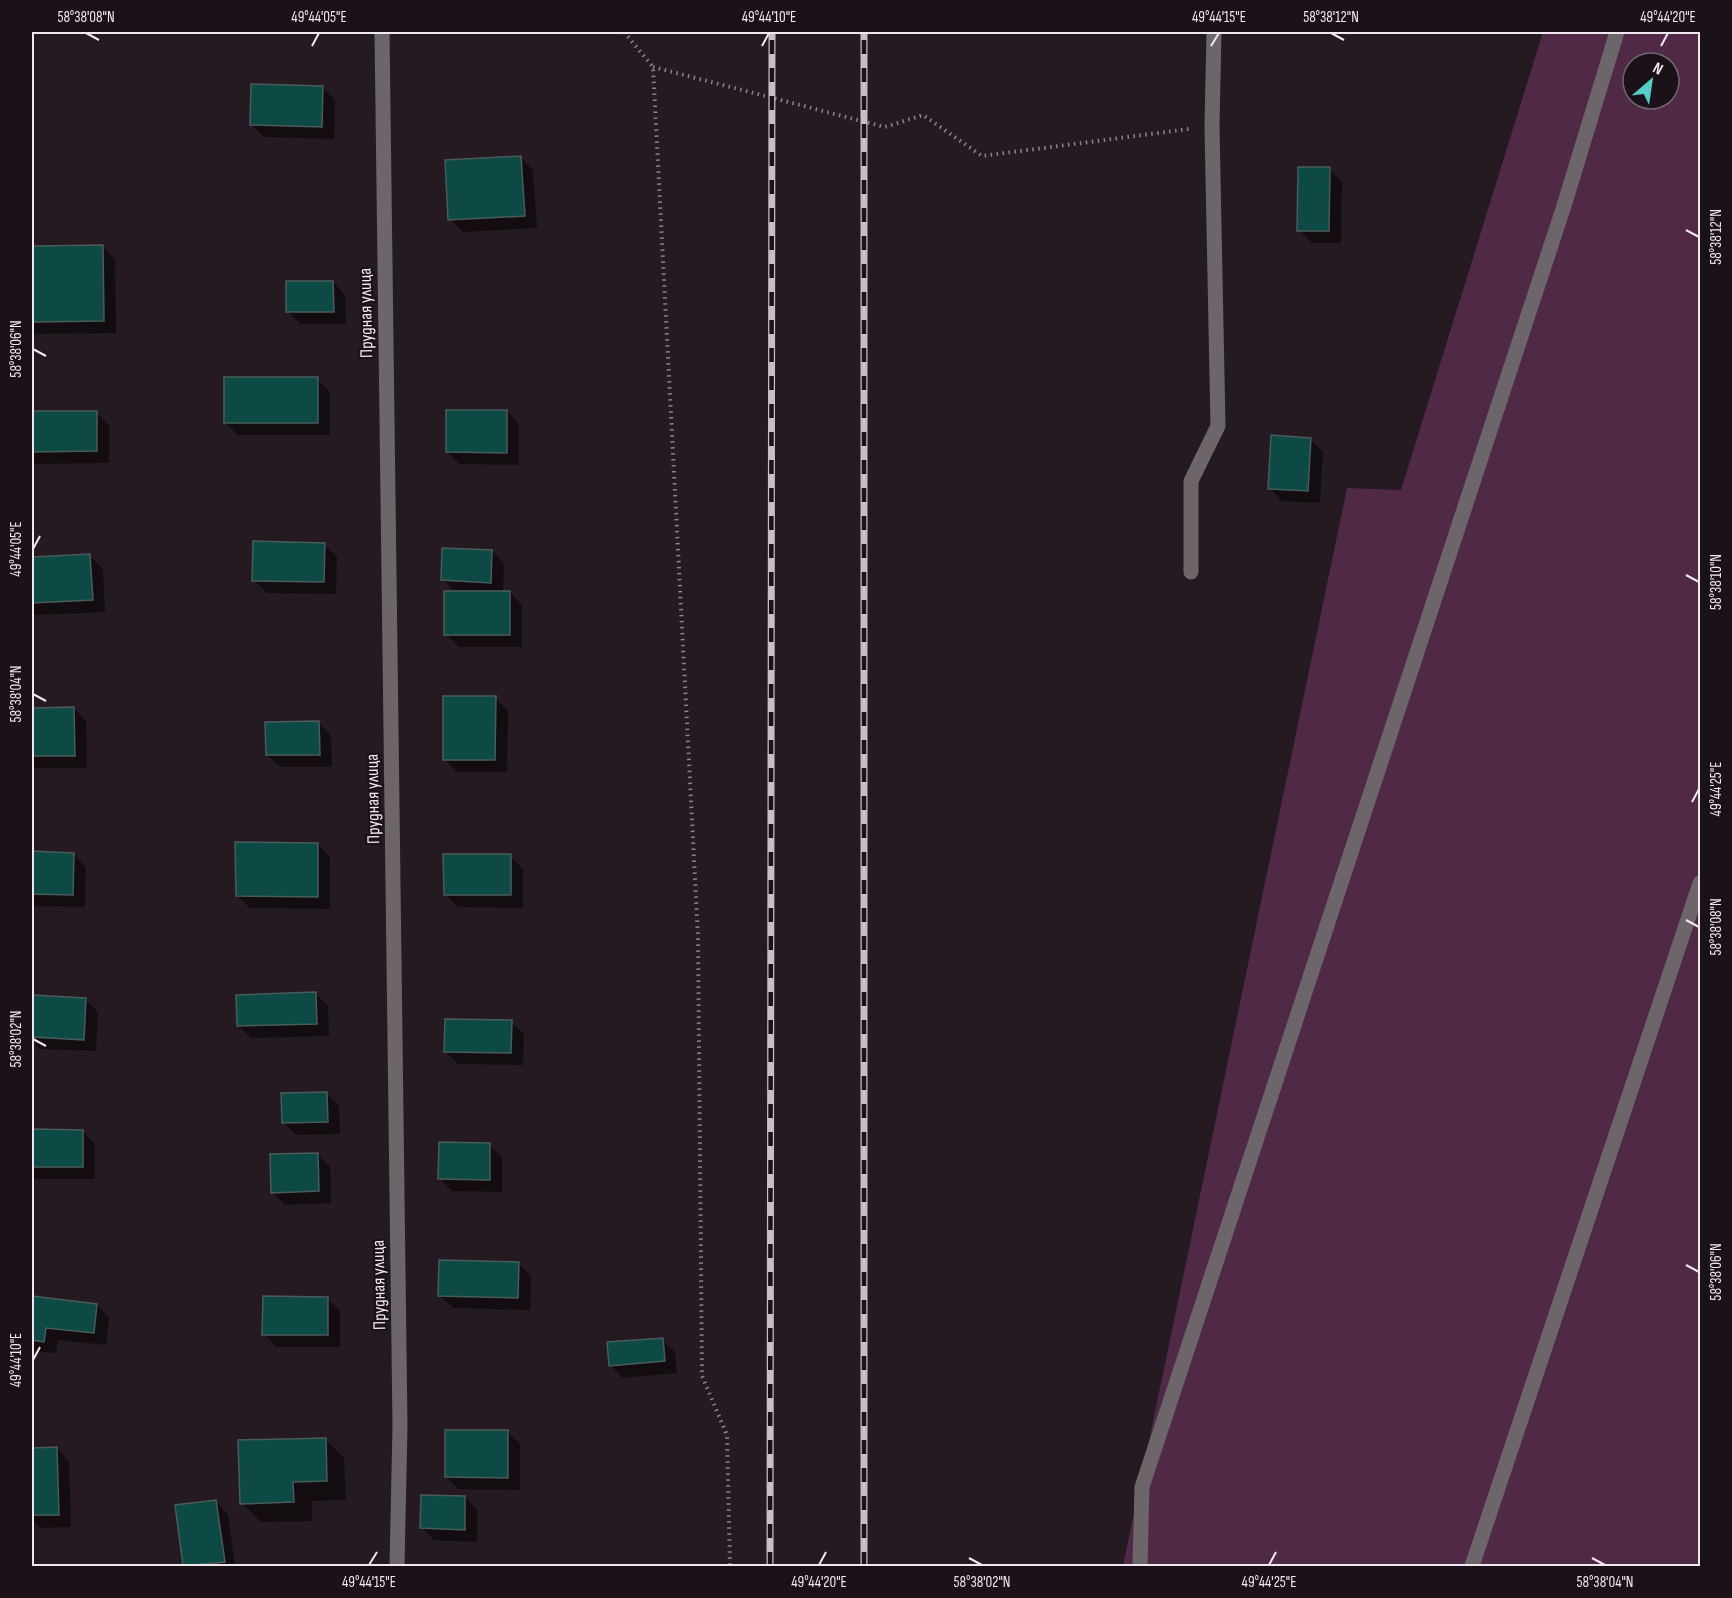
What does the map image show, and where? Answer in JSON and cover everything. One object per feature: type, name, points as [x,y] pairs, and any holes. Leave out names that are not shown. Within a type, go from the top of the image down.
[{"type":"street","name":"Прудная улица","points":[[382,32],[400,1426],[397,1566]]},
{"type":"street","points":[[1191,572],[1191,481],[1218,426],[1212,126],[1214,32]]},
{"type":"street","points":[[1140,1566],[1142,1487],[1563,209],[1617,32]]},
{"type":"street","points":[[1472,1566],[1701,883]]},
{"type":"path","points":[[624,32],[653,67],[885,127],[923,115],[982,156],[1212,126]]},
{"type":"path","points":[[653,67],[698,936],[702,1376],[727,1435],[730,1566]]},
{"type":"shaded area","points":[[1543,32],[1700,32],[1700,1566],[1123,1566],[1347,488],[1401,490]]},
{"type":"building","points":[[251,84],[323,86],[322,127],[250,125]]},
{"type":"building","points":[[521,156],[525,216],[448,220],[445,160]]},
{"type":"building","points":[[1298,167],[1330,167],[1329,231],[1297,231]]},
{"type":"building","points":[[103,245],[104,321],[32,322],[32,246]]},
{"type":"building","points":[[286,281],[333,281],[334,312],[286,312]]},
{"type":"building","points":[[224,377],[318,377],[318,423],[224,423]]},
{"type":"building","points":[[446,410],[507,410],[507,453],[446,452]]},
{"type":"building","points":[[32,411],[97,411],[97,451],[32,452]]},
{"type":"building","points":[[1271,435],[1311,438],[1308,491],[1268,489]]},
{"type":"building","points":[[253,541],[325,543],[324,582],[252,581]]},
{"type":"building","points":[[442,548],[492,550],[491,583],[441,580]]},
{"type":"building","points":[[90,554],[93,600],[32,603],[32,557]]},
{"type":"building","points":[[444,591],[510,591],[510,635],[444,635]]},
{"type":"building","points":[[443,696],[496,696],[495,760],[443,760]]},
{"type":"building","points":[[74,707],[75,756],[32,756],[32,708]]},
{"type":"building","points":[[319,721],[320,755],[266,755],[265,722]]},
{"type":"building","points":[[235,842],[318,843],[318,897],[236,896]]},
{"type":"building","points":[[32,851],[74,853],[73,895],[32,894]]},
{"type":"building","points":[[443,854],[511,854],[511,895],[444,895]]},
{"type":"building","points":[[316,992],[317,1024],[237,1026],[236,995]]},
{"type":"building","points":[[32,995],[86,998],[84,1040],[32,1037]]},
{"type":"building","points":[[445,1019],[512,1020],[511,1053],[444,1052]]},
{"type":"building","points":[[327,1092],[328,1122],[282,1123],[281,1093]]},
{"type":"building","points":[[32,1129],[83,1130],[83,1167],[32,1167]]},
{"type":"building","points":[[439,1142],[490,1143],[490,1180],[438,1179]]},
{"type":"building","points":[[318,1153],[319,1191],[271,1193],[270,1154]]},
{"type":"building","points":[[439,1260],[519,1262],[518,1298],[438,1296]]},
{"type":"building","points":[[32,1296],[97,1304],[94,1333],[46,1328],[44,1342],[32,1340]]},
{"type":"building","points":[[263,1296],[328,1297],[328,1335],[262,1335]]},
{"type":"building","points":[[663,1338],[665,1361],[609,1366],[607,1342]]},
{"type":"building","points":[[445,1430],[508,1430],[508,1478],[445,1477]]},
{"type":"building","points":[[326,1438],[327,1481],[293,1482],[294,1502],[240,1504],[238,1440]]},
{"type":"building","points":[[57,1447],[59,1515],[32,1515],[32,1448]]},
{"type":"building","points":[[421,1495],[465,1496],[465,1530],[420,1528]]},
{"type":"building","points":[[216,1500],[225,1562],[183,1566],[175,1505]]},
{"type":"railway","points":[[770,1566],[772,32]]},
{"type":"railway","points":[[864,32],[864,1566]]}]
